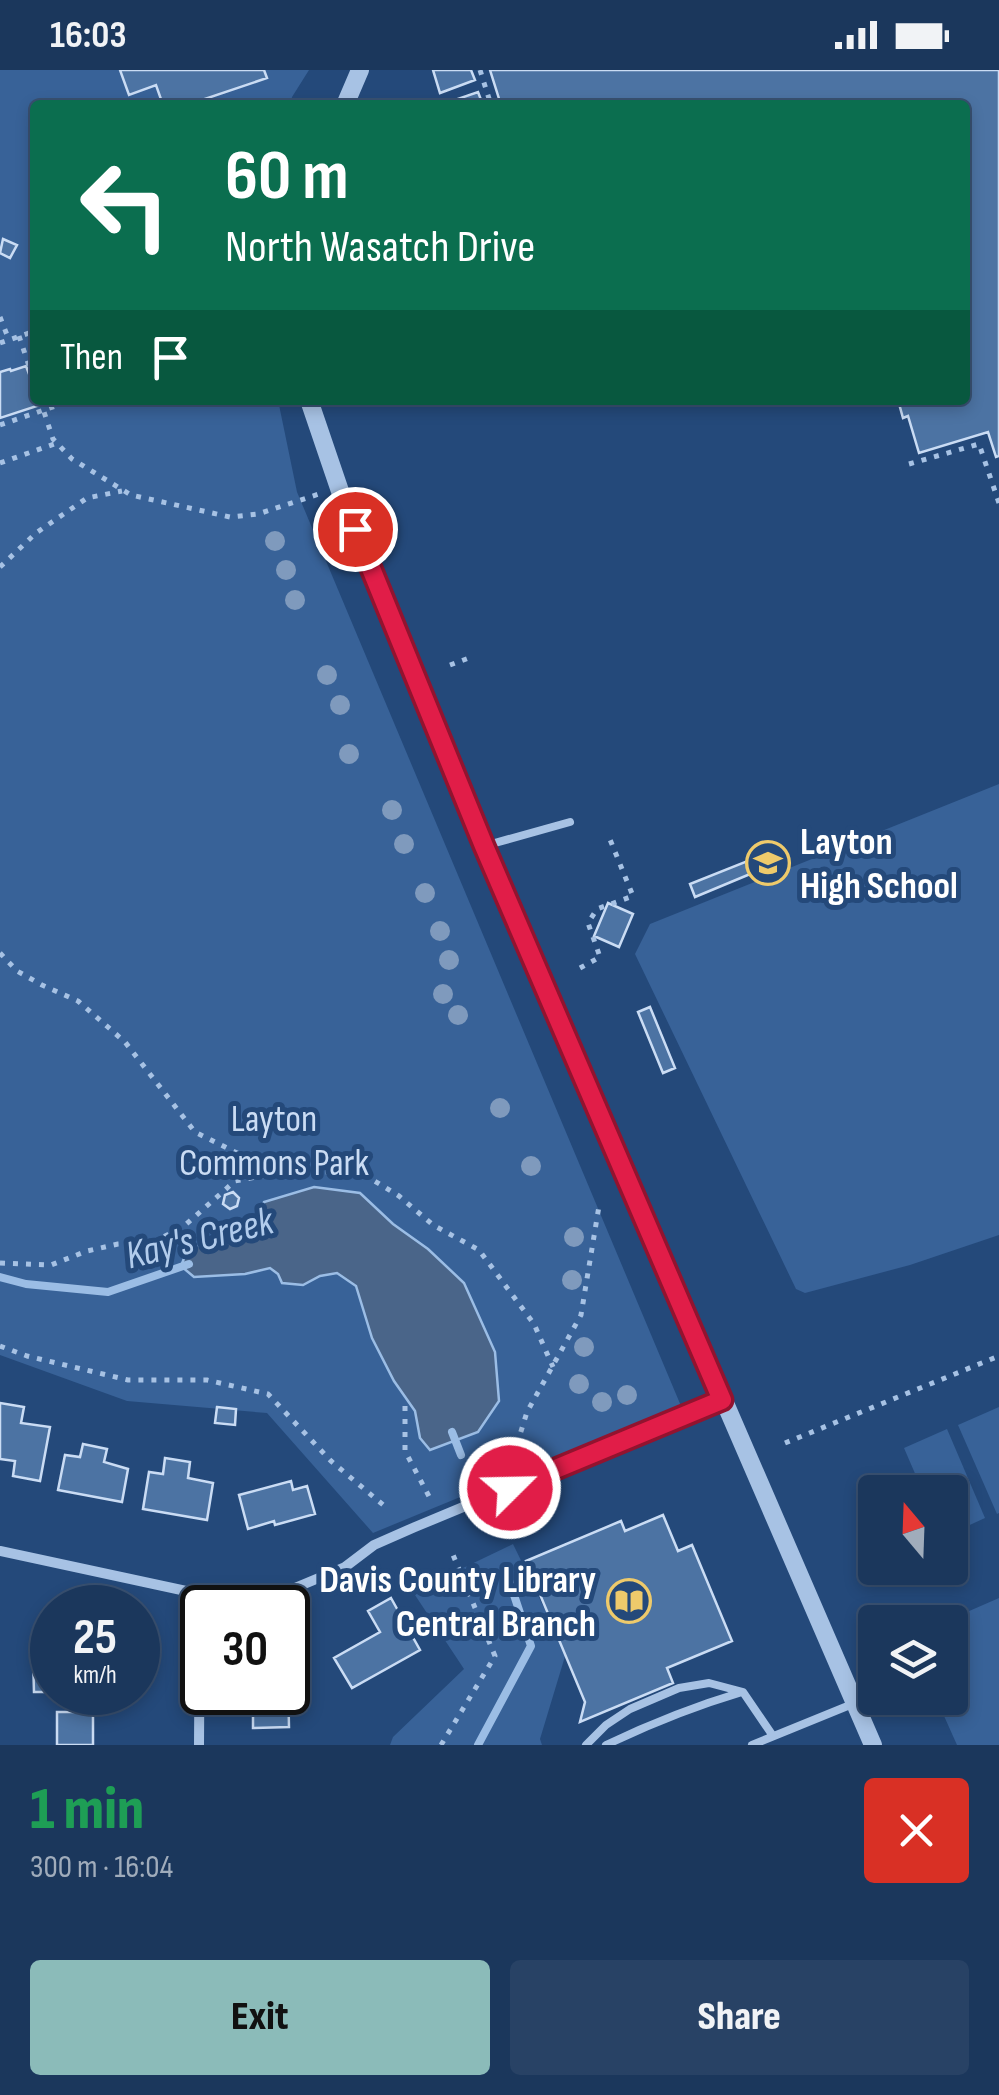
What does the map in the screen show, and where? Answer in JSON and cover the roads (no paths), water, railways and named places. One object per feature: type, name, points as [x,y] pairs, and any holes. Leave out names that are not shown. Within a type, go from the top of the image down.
[{"type":"street","points":[[347,100],[360,70]]},
{"type":"street","points":[[311,405],[338,487],[484,846],[873,1745]]},
{"type":"street","points":[[302,1585],[345,1567],[374,1545],[722,1400]]},
{"type":"street","points":[[0,1551],[180,1590]]},
{"type":"street","points":[[200,1715],[200,1745]]},
{"type":"lane","points":[[484,846],[570,822]]},
{"type":"lane","points":[[586,1745],[630,1709],[679,1688],[709,1683],[743,1692],[773,1736]]},
{"type":"lane","points":[[606,1745],[640,1728],[743,1692]]},
{"type":"lane","points":[[752,1745],[855,1703]]},
{"type":"waterway","name":"Kay's Creek","points":[[0,1277],[26,1284],[108,1292],[189,1264]]},
{"type":"waterway","name":"Kay's Creek","points":[[452,1432],[461,1455]]},
{"type":"waterway","name":"Kay's Creek","points":[[478,1745],[531,1646],[508,1577]]},
{"type":"place","name":"Layton High School","points":[[768,863]]},
{"type":"place","name":"Davis County Library Central Branch","points":[[629,1601]]},
{"type":"park label","name":"Layton Commons Park","points":[[274,1140]]}]
